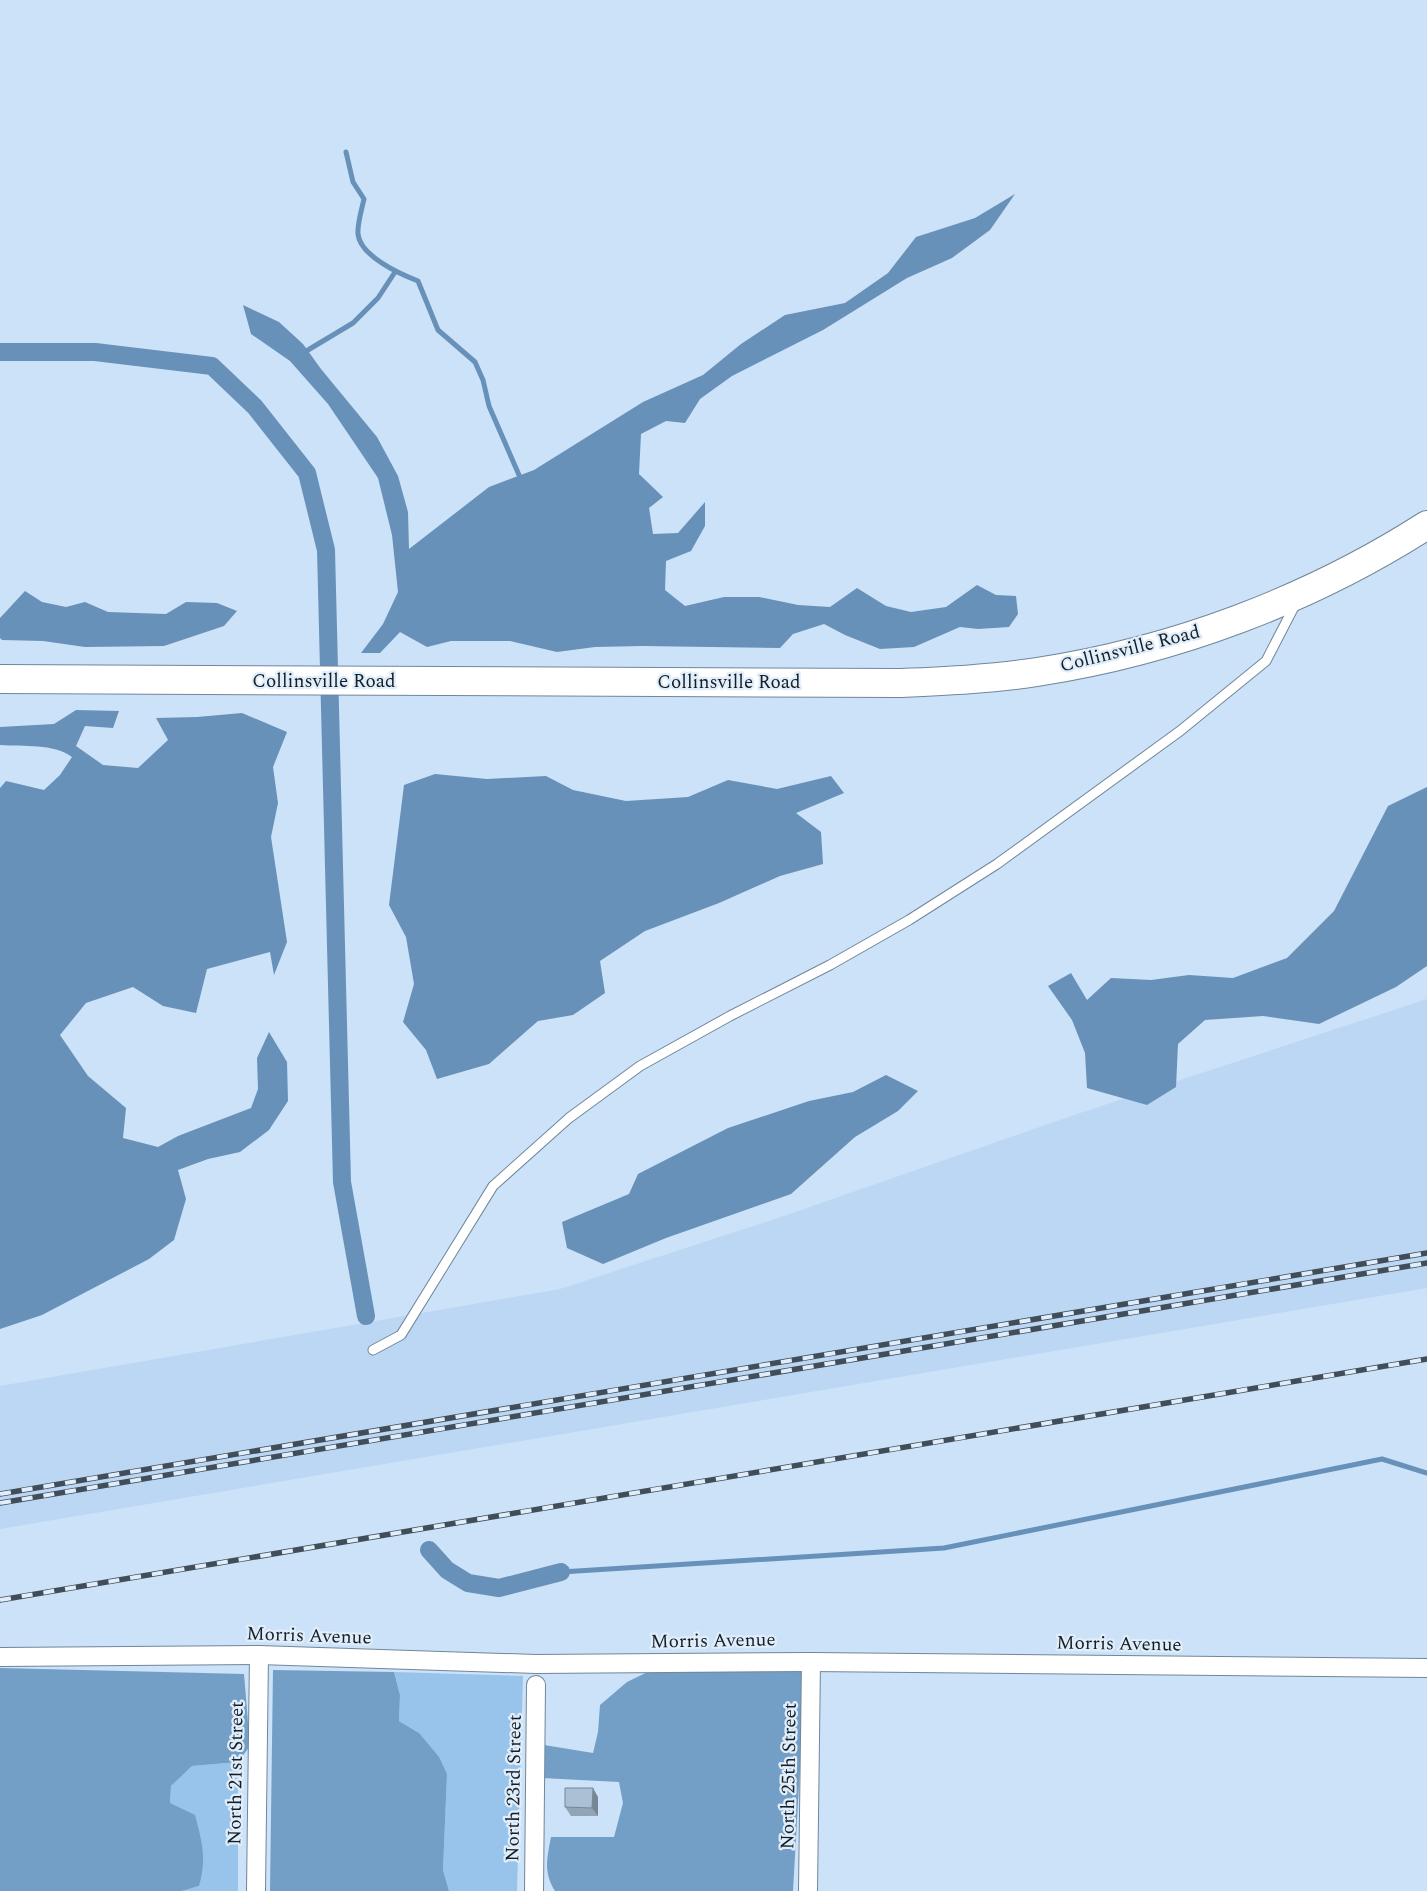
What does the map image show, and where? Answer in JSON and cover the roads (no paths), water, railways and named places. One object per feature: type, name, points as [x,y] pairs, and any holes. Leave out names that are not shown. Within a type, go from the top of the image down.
[{"type":"main road","name":"Collinsville Road","points":[[0,679],[303,682],[901,683],[970,680],[1037,672],[1110,658],[1219,626],[1300,594],[1427,525]]},
{"type":"street","name":"Morris Avenue","points":[[0,1657],[259,1655],[536,1664],[811,1662],[1427,1668]]},
{"type":"street","name":"North 21st Street","points":[[256,1891],[259,1655]]},
{"type":"street","name":"North 25th Street","points":[[808,1891],[811,1662]]},
{"type":"street","name":"North 23rd Street","points":[[534,1891],[536,1685]]},
{"type":"lane","points":[[373,1350],[401,1336],[493,1186],[569,1118],[640,1066],[730,1016],[830,965],[909,920],[997,864],[1088,800],[1180,731],[1266,661],[1300,594]]},
{"type":"waterway","points":[[346,152],[353,182],[364,199],[358,226],[360,242],[373,257],[401,274],[418,281],[438,330],[475,362],[483,380],[489,406],[519,475]]},
{"type":"waterway","points":[[308,350],[353,323],[378,298],[395,272]]},
{"type":"waterway","points":[[0,352],[95,352],[212,366],[255,407],[307,473],[326,550],[342,1182],[366,1316]]},
{"type":"waterway","points":[[561,1572],[944,1548],[1382,1459],[1427,1473]]},
{"type":"waterway","points":[[429,1550],[447,1570],[468,1583],[499,1588],[561,1572]]},
{"type":"railway","points":[[0,1494],[1427,1253]]},
{"type":"railway","points":[[0,1503],[1427,1263]]},
{"type":"railway","points":[[0,1600],[1427,1359]]}]
